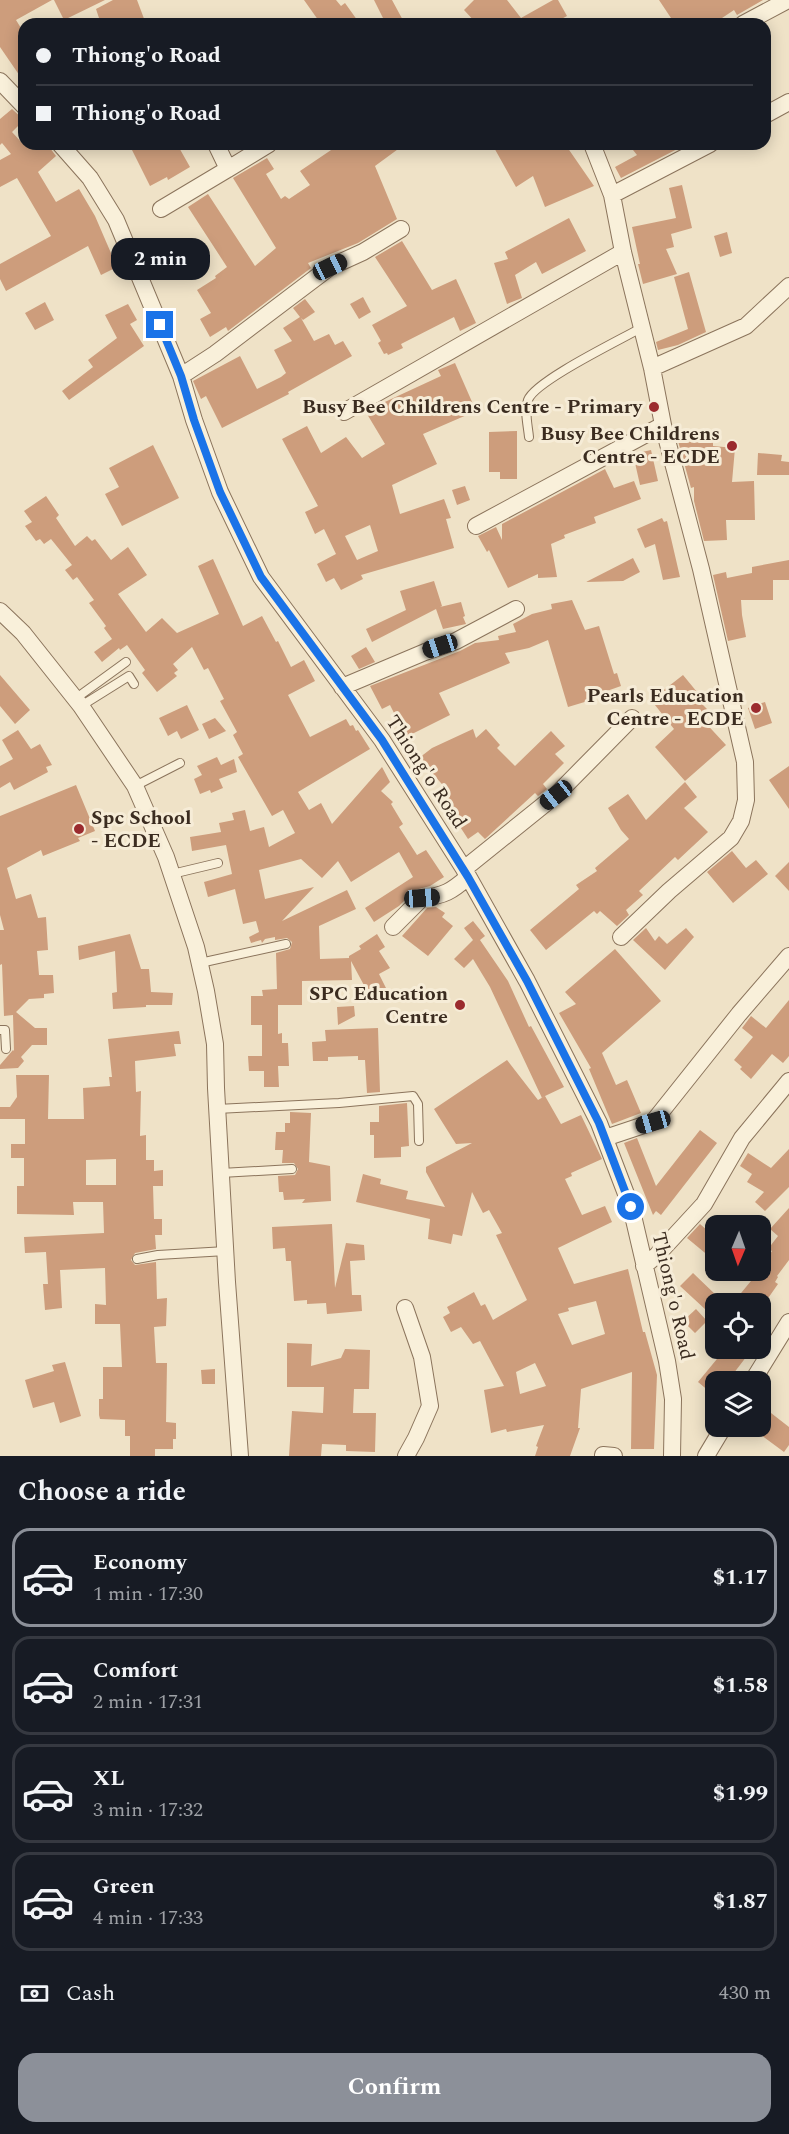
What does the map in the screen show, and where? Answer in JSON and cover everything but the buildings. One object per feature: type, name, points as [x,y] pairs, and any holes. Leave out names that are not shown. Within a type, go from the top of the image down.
[{"type":"street","points":[[754,18],[788,0]]},
{"type":"street","points":[[0,81],[18,100]]},
{"type":"street","points":[[771,112],[789,102]]},
{"type":"street","name":"Thiong'o Road","points":[[65,150],[90,178],[116,220],[181,376],[220,492],[261,577],[382,740],[466,873],[558,1040],[599,1123],[631,1207],[667,1361],[673,1399],[672,1456]]},
{"type":"street","points":[[219,150],[228,169]]},
{"type":"street","points":[[161,208],[259,150]]},
{"type":"street","points":[[594,150],[612,195],[663,425],[701,569],[745,762],[746,800],[741,821],[731,838],[669,891],[621,938]]},
{"type":"street","points":[[612,195],[698,150]]},
{"type":"street","points":[[181,376],[215,354],[330,267],[363,252],[401,229]]},
{"type":"street","points":[[344,412],[522,312],[623,252]]},
{"type":"street","points":[[652,368],[746,326],[789,286]]},
{"type":"street","points":[[476,526],[663,425]]},
{"type":"street","points":[[342,687],[456,641],[516,609]]},
{"type":"street","points":[[0,611],[23,633],[78,702],[135,786],[172,874],[200,963],[215,1044],[217,1109],[240,1456]]},
{"type":"street","points":[[393,927],[422,898],[439,897],[452,891],[466,873],[556,795],[632,718]]},
{"type":"street","points":[[605,1138],[653,1122],[739,1014],[789,956]]},
{"type":"street","points":[[644,1266],[657,1256],[704,1204],[742,1138],[789,1080]]},
{"type":"street","points":[[405,1308],[422,1357],[430,1406],[406,1456]]},
{"type":"street","points":[[759,1371],[789,1322]]},
{"type":"street","points":[[706,1456],[717,1437]]},
{"type":"lane","points":[[529,437],[526,408],[529,398],[540,387],[598,351],[641,328]]},
{"type":"lane","points":[[78,702],[126,662]]},
{"type":"lane","points":[[78,702],[129,676],[134,684]]},
{"type":"lane","points":[[135,786],[180,763]]},
{"type":"lane","points":[[172,874],[218,862]]},
{"type":"lane","points":[[200,963],[286,945]]},
{"type":"lane","points":[[0,1030],[5,1030],[6,1049]]},
{"type":"lane","points":[[217,1109],[339,1103],[412,1096],[418,1104],[419,1141]]},
{"type":"lane","points":[[221,1173],[292,1169]]},
{"type":"lane","points":[[137,1259],[158,1255],[226,1251]]},
{"type":"place","name":"Busy Bee Childrens Centre - Primary","points":[[654,407]]},
{"type":"place","name":"Busy Bee Childrens Centre - ECDE","points":[[732,446]]},
{"type":"place","name":"Pearls Education Centre - ECDE","points":[[756,708]]},
{"type":"place","name":"Spc School - ECDE","points":[[79,829]]},
{"type":"place","name":"SPC Education Centre","points":[[460,1005]]},
{"type":"route","points":[[160,325],[181,376],[220,492],[261,577],[382,740],[468,877],[568,1059],[599,1123],[631,1207]]}]
